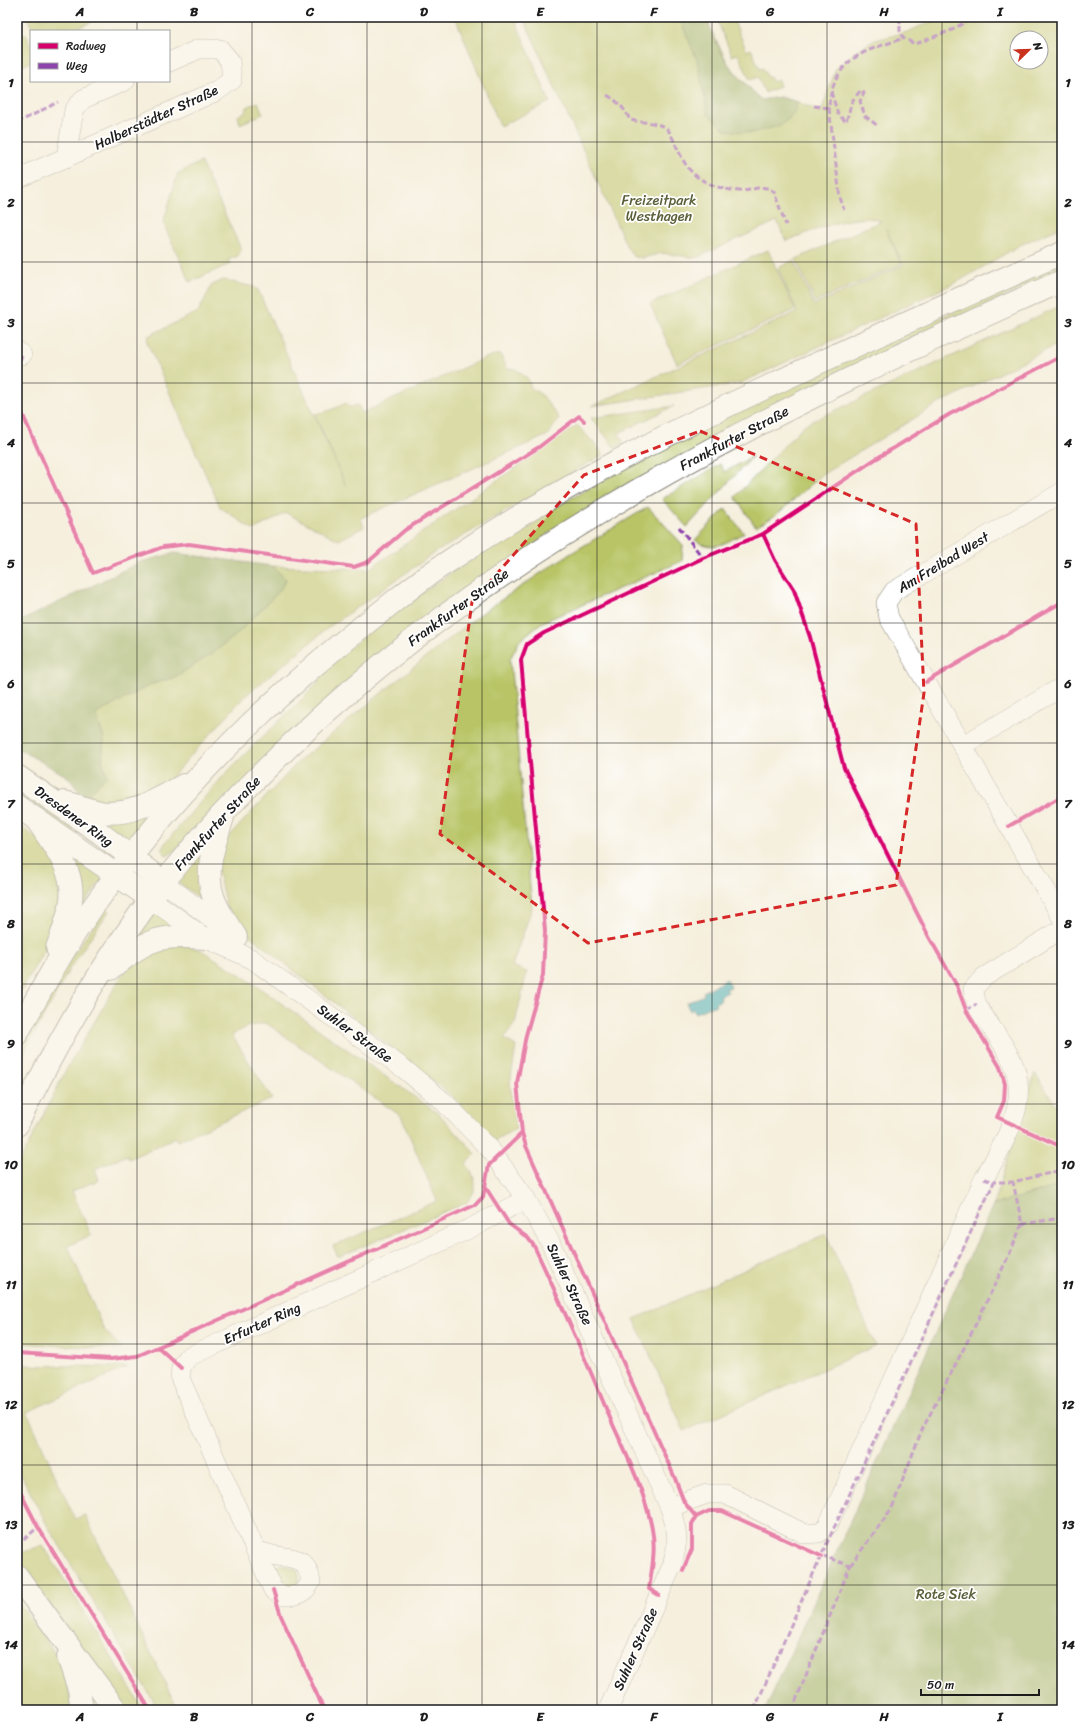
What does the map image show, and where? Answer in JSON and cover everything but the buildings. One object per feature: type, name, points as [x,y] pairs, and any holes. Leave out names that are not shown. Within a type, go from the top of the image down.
[{"type":"main road","name":"Frankfurter Straße","points":[[17,1034],[50,973],[77,930],[130,857],[198,778],[259,716],[338,645],[444,564],[526,512],[609,465],[679,429],[811,366],[1062,253]]},
{"type":"main road","name":"Frankfurter Straße","points":[[17,1125],[42,1074],[94,982],[157,891],[224,810],[285,750],[345,695],[401,648],[454,608],[548,544],[632,493],[748,429],[828,389],[1062,280]]},
{"type":"main road","name":"Dresdener Ring","points":[[17,776],[53,800],[130,857],[157,891]]},
{"type":"main road","points":[[53,800],[102,812],[116,813],[135,810],[150,804],[198,778]]},
{"type":"main road","name":"Dresdener Ring","points":[[17,806],[116,876],[157,891]]},
{"type":"main road","points":[[224,810],[210,863],[209,881],[213,897],[236,937]]},
{"type":"main road","points":[[36,819],[61,856],[72,885],[71,905],[50,973]]},
{"type":"main road","points":[[94,982],[134,951],[151,941],[166,937],[182,936],[205,938]]},
{"type":"main road","points":[[17,1576],[116,1710]]},
{"type":"main road","points":[[57,1630],[70,1661],[79,1689],[82,1710]]},
{"type":"street","name":"Halberstädter Straße","points":[[17,179],[217,91],[232,80],[230,61],[220,49],[199,49],[170,62]]},
{"type":"street","points":[[66,158],[74,110],[84,99],[123,82]]},
{"type":"street","name":"Am Freibad West","points":[[1062,492],[894,590],[886,603],[889,618],[962,746],[1055,890],[1062,918]]},
{"type":"street","points":[[962,746],[1062,687]]},
{"type":"street","name":"Suhler Straße","points":[[157,891],[236,937],[252,959]]},
{"type":"street","name":"Suhler Straße","points":[[157,891],[205,938],[252,959],[404,1069],[443,1101],[490,1149],[526,1199],[550,1242],[670,1508],[677,1529],[677,1549],[672,1566],[608,1710]]},
{"type":"street","points":[[670,1508],[707,1494],[725,1494],[805,1534],[819,1533],[828,1526],[984,1178],[1013,1124],[1020,1087],[1017,1071],[1011,1056],[977,1004],[973,989],[984,977],[1062,929]]},
{"type":"street","name":"Erfurter Ring","points":[[255,1550],[276,1556],[291,1557],[302,1561],[309,1571],[310,1582],[306,1589],[300,1594],[291,1596],[283,1596],[273,1590],[255,1550],[180,1378],[181,1368],[188,1357],[470,1228],[526,1199]]},
{"type":"highlighted area","points":[[700,431],[916,524],[924,693],[896,885],[588,943],[440,834],[472,602],[584,475]]},
{"type":"green space","points":[[27,17],[102,17],[73,30],[33,30]]},
{"type":"green space","points":[[461,17],[514,17],[550,102],[500,126],[456,19]]},
{"type":"green space","name":"Freizeitpark Westhagen","points":[[523,17],[706,17],[729,65],[761,100],[780,97],[798,102],[821,112],[836,68],[857,50],[875,40],[907,32],[942,17],[1062,17],[1062,227],[1022,244],[959,281],[741,383],[592,406],[797,312],[778,268],[794,260],[814,305],[903,265],[886,229],[901,264],[815,302],[796,259],[881,221],[871,219],[859,219],[834,224],[786,241],[777,221],[696,258],[662,253],[643,258],[634,257],[627,247]]},
{"type":"green space","points":[[679,17],[706,17],[713,36],[732,70],[761,100],[780,97],[798,102],[793,115],[780,126],[751,133],[725,130],[708,114],[697,60]]},
{"type":"green space","points":[[732,17],[747,51],[751,49],[760,69],[763,68],[768,78],[770,77],[773,82],[778,80],[780,86],[765,93],[758,77],[750,80],[738,54],[732,56],[716,18]]},
{"type":"green space","points":[[26,34],[30,43],[30,62],[17,68],[17,38]]},
{"type":"green space","points":[[258,102],[263,114],[240,124],[238,116],[246,111],[247,107]]},
{"type":"green space","points":[[201,162],[241,249],[238,256],[228,260],[230,264],[190,282],[163,223],[178,173]]},
{"type":"green space","points":[[768,250],[795,310],[677,364],[650,304]]},
{"type":"green space","points":[[1062,262],[1062,270],[896,346],[550,532],[180,847],[167,856],[161,850],[165,843],[226,773],[304,697],[345,652],[433,585],[518,530],[605,479],[695,432],[878,345]]},
{"type":"green space","points":[[223,280],[254,287],[258,290],[346,486],[315,414],[331,410],[346,403],[350,407],[358,405],[362,413],[490,356],[500,354],[507,369],[516,369],[528,379],[531,388],[543,396],[559,418],[548,435],[361,518],[364,527],[339,540],[286,513],[253,530],[220,507],[147,342],[148,336],[198,312],[212,285]]},
{"type":"green space","points":[[1062,305],[1062,342],[936,405],[823,474],[776,515],[756,527],[735,497],[804,425]]},
{"type":"green space","points":[[674,406],[619,433],[624,443],[615,448],[591,418]]},
{"type":"green space","points":[[577,425],[604,454],[436,552],[329,627],[244,697],[162,788],[116,807],[84,798],[107,776],[102,760],[104,739],[96,714],[152,684],[175,677],[210,655],[235,636],[279,591],[286,580],[272,566],[369,569]]},
{"type":"green space","points":[[753,456],[687,527],[662,499],[720,464],[725,472]]},
{"type":"green space","points":[[648,507],[683,545],[682,561],[541,623],[520,640],[510,659],[532,908],[512,966],[527,972],[515,1023],[504,1039],[516,1046],[510,1084],[516,1128],[495,1141],[447,1092],[244,931],[227,911],[216,863],[223,843],[298,762],[379,695],[479,615],[560,560]]},
{"type":"green space","points":[[725,509],[744,533],[725,543],[714,546],[708,546],[695,540]]},
{"type":"green space","points":[[175,553],[272,566],[286,579],[279,591],[235,636],[210,655],[175,677],[152,684],[96,714],[104,739],[102,760],[107,776],[84,798],[68,777],[17,748],[17,623],[140,562]]},
{"type":"green space","points":[[17,786],[77,827],[72,833],[17,795]]},
{"type":"green space","points":[[147,812],[151,815],[128,844],[98,821]]},
{"type":"green space","points":[[17,824],[42,842],[60,866],[61,920],[17,998]]},
{"type":"green space","points":[[205,847],[208,904],[176,881]]},
{"type":"green space","points":[[69,851],[104,877],[78,913]]},
{"type":"green space","points":[[105,909],[109,911],[70,968],[27,1047],[17,1075],[17,1056],[22,1044],[66,965]]},
{"type":"green space","points":[[154,911],[178,927],[132,941]]},
{"type":"green space","points":[[186,945],[201,950],[241,975],[439,1114],[476,1154],[466,1163],[475,1183],[473,1193],[466,1203],[338,1257],[333,1246],[437,1201],[401,1116],[266,1023],[249,1026],[232,1035],[272,1099],[177,1141],[176,1137],[129,1159],[127,1155],[95,1169],[99,1180],[72,1191],[91,1235],[68,1246],[103,1328],[122,1349],[17,1343],[18,1165],[65,1072],[122,975],[137,958],[154,948]]},
{"type":"green space","points":[[1035,1073],[1062,1115],[1062,1185],[993,1205]]},
{"type":"green space","name":"Rote Siek","points":[[1062,1185],[1062,1710],[765,1710],[993,1205]]},
{"type":"green space","points":[[826,1234],[876,1346],[684,1431],[634,1319]]},
{"type":"green space","points":[[17,1365],[127,1367],[27,1412],[75,1519],[85,1515],[178,1710],[159,1710],[46,1523],[17,1467]]},
{"type":"green space","points":[[43,1545],[144,1710],[125,1710],[17,1559],[17,1556],[24,1552]]},
{"type":"green space","points":[[281,1564],[297,1569],[299,1578],[297,1583],[290,1589],[279,1585],[274,1572],[274,1568]]},
{"type":"green space","points":[[17,1600],[64,1666],[73,1710],[17,1710]]},
{"type":"water","points":[[727,979],[731,987],[726,989],[728,992],[720,996],[721,1000],[715,1003],[716,1005],[695,1013],[693,1009],[690,1011],[686,1003],[704,995],[703,992]]},
{"type":"marked path","points":[[900,17],[900,31],[903,38],[915,44],[952,30],[973,17]]},
{"type":"marked path","points":[[814,106],[829,108],[829,101],[836,79],[850,61],[867,51],[903,38]]},
{"type":"marked path","points":[[831,92],[838,114],[846,122],[852,101],[861,90],[864,93],[860,101],[865,116],[878,126]]},
{"type":"marked path","points":[[607,95],[621,106],[630,120],[660,125],[668,130],[688,167],[703,180],[717,187],[739,191],[761,188],[770,189],[774,192],[786,225]]},
{"type":"marked path","points":[[17,123],[58,102]]},
{"type":"marked path","points":[[829,108],[840,197],[844,210]]},
{"type":"marked path","points":[[17,368],[22,355]]},
{"type":"marked path","points":[[679,527],[703,558]]},
{"type":"marked path","points":[[966,1010],[977,1004]]},
{"type":"marked path","points":[[754,1710],[821,1556],[994,1182],[1013,1182],[1062,1170]]},
{"type":"marked path","points":[[984,1179],[994,1182]]},
{"type":"marked path","points":[[850,1566],[892,1508],[921,1432],[1010,1253],[1022,1224],[1013,1182]]},
{"type":"marked path","points":[[1022,1224],[1062,1218]]},
{"type":"marked path","points":[[17,1546],[38,1527]]},
{"type":"marked path","points":[[792,1710],[850,1566],[818,1554]]},
{"type":"cycle path","points":[[158,1347],[475,1205],[483,1197],[489,1165],[522,1133],[517,1083],[526,1035],[543,975],[545,931],[521,660],[527,644],[544,633],[703,558],[763,534],[874,460],[950,414],[1062,356]]},
{"type":"cycle path","points":[[17,402],[93,573],[163,547],[189,544],[354,567],[368,562],[405,530],[539,447],[579,416],[584,421]]},
{"type":"cycle path","points":[[763,534],[775,560],[794,590],[810,637],[844,768],[929,937],[957,986],[966,1010],[1000,1067],[1005,1084],[1004,1101],[997,1117],[1062,1147]]},
{"type":"cycle path","points":[[926,682],[1062,602]]},
{"type":"cycle path","points":[[1009,826],[1062,796]]},
{"type":"cycle path","points":[[522,1133],[526,1146],[674,1476],[684,1502],[696,1517],[709,1511],[722,1511],[821,1556]]},
{"type":"cycle path","points":[[486,1188],[509,1224],[528,1238],[534,1246],[634,1473],[645,1501],[653,1536],[653,1559],[649,1589],[659,1595]]},
{"type":"cycle path","points":[[17,1353],[111,1359],[137,1356],[158,1347],[181,1368]]},
{"type":"cycle path","points":[[17,1486],[38,1527],[150,1710]]},
{"type":"cycle path","points":[[683,1570],[692,1549],[692,1524],[696,1517]]},
{"type":"cycle path","points":[[273,1590],[281,1616],[324,1710]]}]
